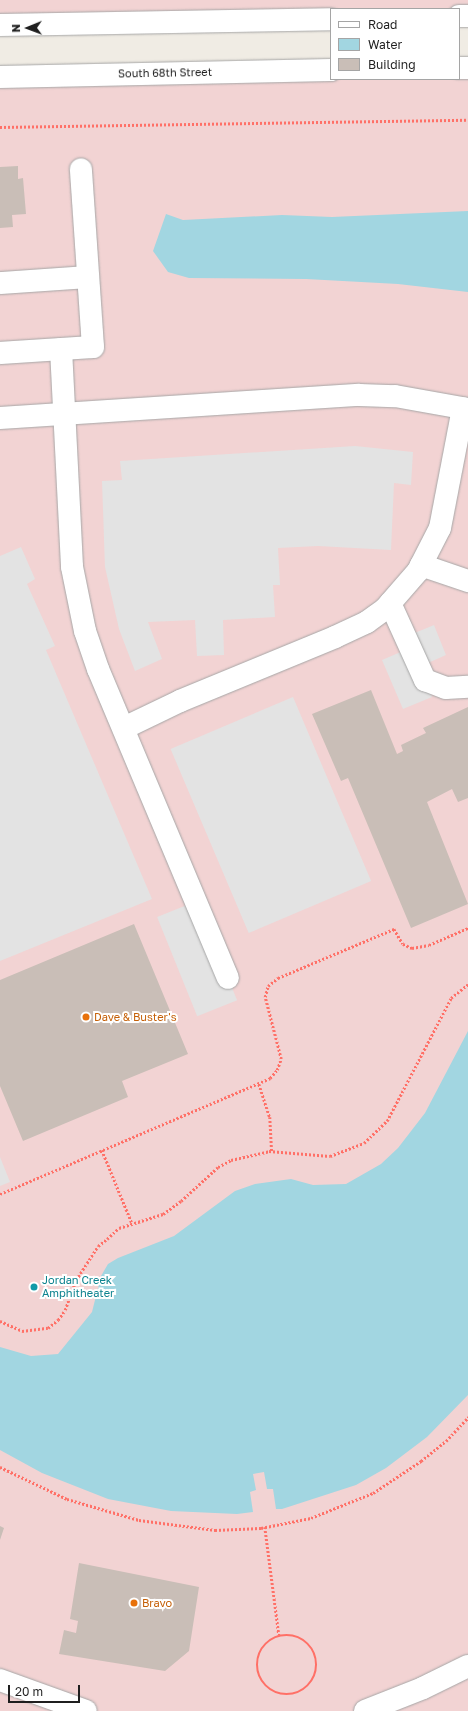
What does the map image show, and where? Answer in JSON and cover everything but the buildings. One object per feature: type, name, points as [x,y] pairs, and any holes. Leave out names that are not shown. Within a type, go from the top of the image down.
[{"type":"street","points":[[0,25],[318,13]]},
{"type":"street","name":"South 68th Street","points":[[0,77],[330,70]]},
{"type":"street","points":[[0,353],[93,347],[81,169]]},
{"type":"street","points":[[0,283],[88,277]]},
{"type":"street","points":[[61,349],[70,543],[77,600],[98,669],[228,978]]},
{"type":"street","points":[[0,418],[359,395],[395,396],[466,408],[441,522],[421,565],[409,584],[390,603],[367,622],[180,701],[124,728]]},
{"type":"street","points":[[421,565],[468,581]]},
{"type":"street","points":[[390,603],[425,680],[446,688],[468,687]]},
{"type":"street","points":[[365,1711],[423,1688],[468,1666]]},
{"type":"street","points":[[0,1680],[86,1711]]},
{"type":"path","points":[[0,127],[468,120]]},
{"type":"path","points":[[0,1194],[259,1084],[275,1075],[280,1059],[265,1003],[266,991],[272,983],[286,974],[394,929],[403,944],[412,948],[428,945],[468,928]]},
{"type":"path","points":[[0,1321],[22,1332],[35,1332],[48,1328],[58,1320],[65,1310],[74,1284],[98,1246],[119,1228],[163,1214],[181,1201],[218,1167],[231,1160],[256,1152],[272,1151],[330,1156],[356,1147],[371,1138],[390,1114],[451,998],[468,984]]},
{"type":"path","points":[[259,1084],[270,1117],[272,1151]]},
{"type":"path","points":[[102,1150],[132,1223]]},
{"type":"path","points":[[0,1467],[67,1499],[139,1520],[215,1530],[265,1527],[317,1516],[373,1493],[409,1471],[446,1441],[468,1417]]},
{"type":"path","points":[[265,1527],[279,1635]]},
{"type":"path","points":[[279,1635],[299,1637],[307,1642],[317,1659],[317,1669],[308,1687],[290,1696],[270,1691],[258,1675],[256,1664],[258,1654],[270,1639],[279,1635]]},
{"type":"shaded area","points":[[0,0],[468,0],[468,16],[460,10],[460,8],[330,8],[0,25]]},
{"type":"shaded area","points":[[468,68],[468,1711],[0,1711],[0,77],[330,78],[330,80],[460,80],[460,78]]},
{"type":"shaded area","points":[[355,446],[413,452],[411,485],[394,483],[391,550],[318,546],[278,548],[280,585],[273,585],[275,617],[223,620],[224,655],[197,656],[195,620],[148,622],[162,659],[135,671],[119,629],[105,567],[102,481],[122,480],[120,461]]},
{"type":"shaded area","points":[[21,547],[35,579],[27,584],[55,646],[46,650],[152,899],[0,961],[0,556]]},
{"type":"shaded area","points":[[434,625],[446,655],[419,667],[432,697],[403,709],[382,660],[410,648],[405,637]]},
{"type":"shaded area","points":[[293,697],[371,881],[249,933],[171,749]]},
{"type":"shaded area","points":[[197,901],[237,1000],[197,1016],[157,917]]},
{"type":"shaded area","points":[[0,1157],[10,1182],[0,1186]]},
{"type":"water","points":[[468,211],[468,292],[398,284],[306,279],[189,278],[168,272],[153,251],[166,214],[183,220],[282,215],[332,217]]},
{"type":"water","points":[[468,1031],[468,1395],[427,1437],[386,1468],[356,1485],[282,1509],[276,1509],[273,1489],[267,1489],[264,1472],[253,1474],[256,1490],[250,1492],[253,1512],[237,1514],[171,1511],[108,1499],[42,1473],[0,1450],[0,1347],[31,1356],[58,1354],[92,1312],[101,1276],[108,1264],[118,1258],[174,1236],[235,1191],[255,1184],[291,1179],[313,1185],[346,1184],[381,1164],[398,1148],[425,1113]]},
{"type":"place","name":"Dave & Buster's","points":[[86,1017]]},
{"type":"place","name":"Jordan Creek Amphitheater","points":[[34,1287]]},
{"type":"place","name":"Bravo","points":[[134,1603]]}]
